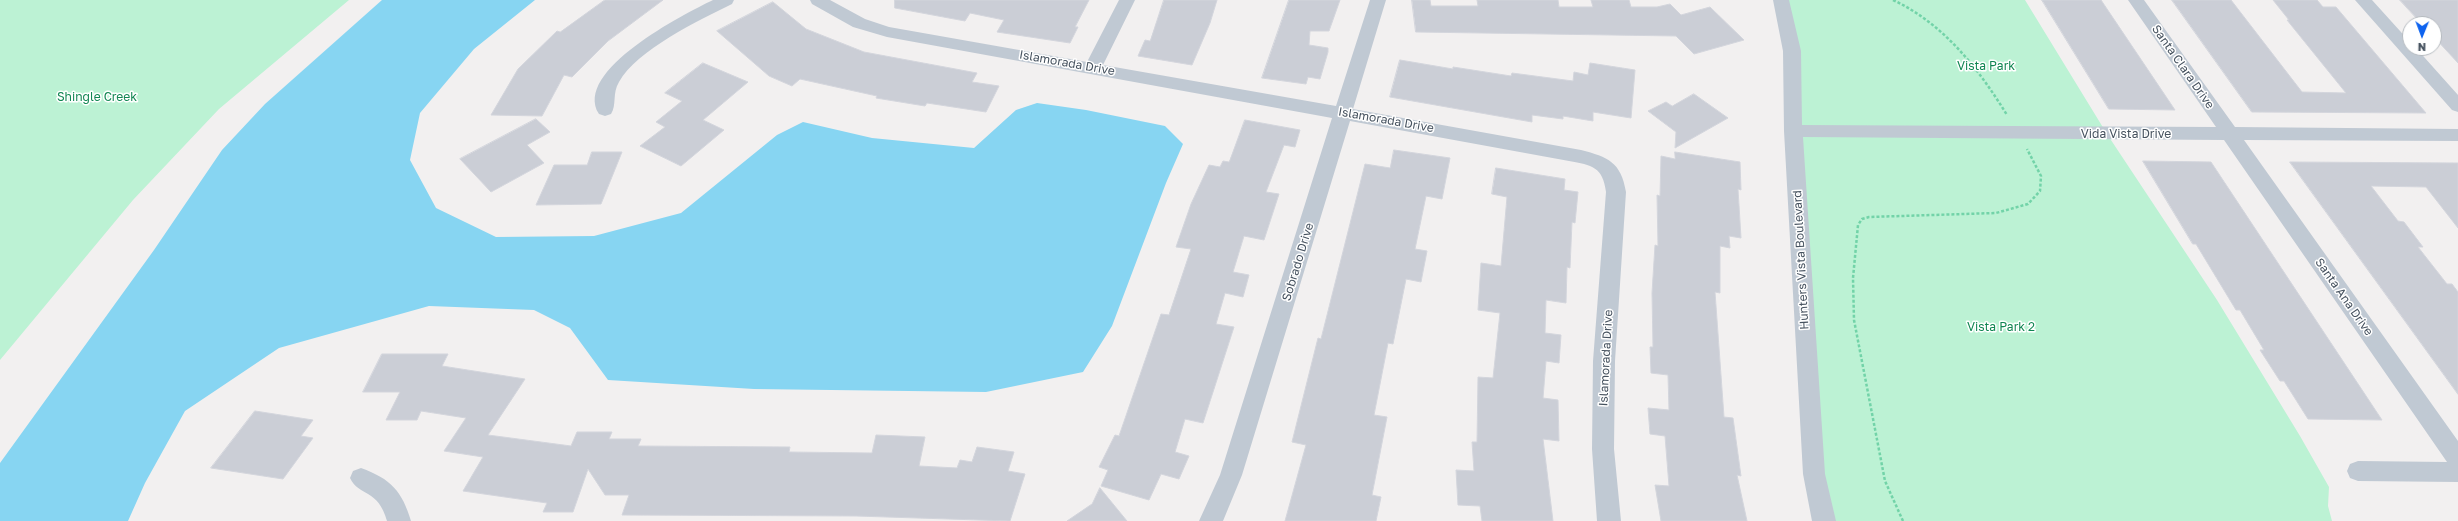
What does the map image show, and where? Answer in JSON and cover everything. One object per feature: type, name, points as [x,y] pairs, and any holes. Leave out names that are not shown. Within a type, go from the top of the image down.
[{"type":"street","points":[[605,110],[605,92],[613,76],[645,47],[679,23],[726,0]]},
{"type":"street","name":"Islamorada Drive","points":[[818,0],[859,24],[887,32],[1344,112],[1590,159],[1602,165],[1613,176],[1616,192],[1604,362],[1603,449],[1609,521]]},
{"type":"street","points":[[1093,68],[1127,0]]},
{"type":"street","name":"Sobrado Drive","points":[[1211,521],[1231,475],[1378,0]]},
{"type":"street","name":"Hunters Vista Boulevard","points":[[1781,0],[1792,51],[1794,131],[1814,474],[1824,521]]},
{"type":"street","name":"Santa Clara Drive","points":[[2136,0],[2230,134]]},
{"type":"street","points":[[2363,0],[2458,106]]},
{"type":"street","name":"Vida Vista Drive","points":[[1794,131],[2458,135]]},
{"type":"street","name":"Santa Ana Drive","points":[[2230,134],[2458,459]]},
{"type":"street","points":[[2358,471],[2458,472]]},
{"type":"street","points":[[361,478],[383,488],[396,507],[399,521]]},
{"type":"path","points":[[1892,0],[1917,12],[1968,59],[1989,85],[2035,162],[2041,176],[2040,192],[2028,204],[1996,213],[1869,217],[1862,219],[1858,225],[1853,278],[1854,320],[1885,481],[1903,521]]},
{"type":"green space","name":"Shingle Creek","points":[[0,0],[349,0],[219,109],[133,200],[0,360]]},
{"type":"green space","name":"Vista Park 2","points":[[1781,0],[2025,0],[2107,134],[2217,300],[2300,436],[2329,487],[2328,506],[2332,521],[1824,521]]},
{"type":"water","points":[[382,0],[535,0],[474,49],[420,113],[410,160],[436,208],[496,237],[594,236],[681,213],[777,135],[803,122],[872,138],[974,148],[1016,110],[1037,103],[1086,110],[1165,126],[1183,144],[1166,183],[1112,326],[1083,372],[986,392],[754,389],[608,380],[570,328],[534,310],[429,306],[279,348],[185,411],[145,483],[128,521],[0,521],[0,463],[154,250],[222,150],[265,104]]},
{"type":"building","points":[[605,0],[663,0],[608,41],[572,77],[564,75],[542,116],[491,115],[518,69],[557,31],[560,32]]},
{"type":"building","points":[[895,0],[1089,0],[1075,27],[1078,27],[1070,43],[997,32],[1004,20],[970,13],[965,21],[895,8]]},
{"type":"building","points":[[1164,0],[1217,0],[1210,23],[1192,65],[1138,56],[1145,40],[1150,41]]},
{"type":"building","points":[[1289,0],[1340,0],[1329,31],[1310,31],[1309,45],[1328,48],[1328,52],[1320,79],[1308,77],[1306,84],[1262,78]]},
{"type":"building","points":[[1412,0],[1430,0],[1431,6],[1478,6],[1477,0],[1558,0],[1559,7],[1593,7],[1591,0],[1629,0],[1631,7],[1657,7],[1670,4],[1681,15],[1710,7],[1744,40],[1694,54],[1676,36],[1416,32]]},
{"type":"building","points":[[2042,0],[2101,0],[2175,110],[2109,109]]},
{"type":"building","points":[[2172,0],[2231,0],[2302,92],[2346,93],[2287,20],[2289,20],[2273,0],[2317,0],[2323,7],[2336,7],[2426,113],[2252,112]]},
{"type":"building","points":[[2400,0],[2458,0],[2458,63],[2442,46],[2442,16],[2415,16]]},
{"type":"building","points":[[773,2],[806,29],[864,52],[977,73],[972,82],[999,86],[986,112],[927,103],[925,106],[876,98],[877,96],[800,79],[792,86],[769,76],[717,31]]},
{"type":"building","points":[[1400,60],[1453,69],[1453,67],[1511,76],[1512,73],[1573,81],[1574,72],[1588,75],[1590,63],[1635,70],[1631,118],[1593,112],[1593,121],[1563,116],[1563,119],[1532,115],[1532,122],[1390,97]]},
{"type":"building","points":[[703,63],[748,82],[703,120],[724,130],[681,166],[640,146],[665,127],[656,122],[682,101],[665,93]]},
{"type":"building","points":[[1694,94],[1728,118],[1675,148],[1676,132],[1648,111],[1666,102],[1672,106]]},
{"type":"building","points":[[536,119],[550,132],[527,145],[544,163],[491,192],[460,159]]},
{"type":"building","points":[[1245,120],[1300,130],[1295,147],[1284,145],[1266,192],[1279,194],[1264,240],[1244,236],[1233,272],[1249,275],[1243,297],[1225,293],[1216,324],[1234,327],[1203,423],[1185,419],[1175,452],[1189,456],[1179,479],[1161,474],[1149,500],[1101,486],[1108,470],[1099,467],[1115,435],[1119,436],[1161,314],[1169,315],[1191,249],[1176,247],[1191,204],[1209,165],[1220,167],[1223,161],[1229,162]]},
{"type":"building","points":[[1394,150],[1450,158],[1442,199],[1426,196],[1415,249],[1427,251],[1421,282],[1406,279],[1393,344],[1388,343],[1374,415],[1387,417],[1372,495],[1381,497],[1376,521],[1285,521],[1306,445],[1292,442],[1318,338],[1321,339],[1365,164],[1390,168]]},
{"type":"building","points":[[592,152],[622,152],[601,204],[536,205],[554,165],[587,165]]},
{"type":"building","points":[[1675,152],[1740,162],[1741,190],[1738,189],[1741,238],[1729,236],[1730,248],[1720,246],[1720,293],[1715,292],[1724,417],[1733,418],[1741,476],[1737,475],[1747,521],[1661,521],[1655,485],[1669,486],[1665,436],[1650,434],[1648,408],[1669,410],[1668,375],[1651,373],[1650,347],[1653,347],[1652,293],[1655,245],[1658,246],[1657,195],[1660,196],[1661,156],[1675,159]]},
{"type":"building","points":[[2143,161],[2211,162],[2382,420],[2308,419],[2284,381],[2280,381],[2260,350],[2264,350],[2240,310],[2236,310],[2196,244],[2193,244]]},
{"type":"building","points":[[2290,162],[2458,163],[2458,228],[2426,187],[2371,186],[2398,221],[2404,222],[2423,247],[2418,247],[2447,284],[2452,284],[2458,292],[2458,394]]},
{"type":"building","points":[[1496,168],[1565,179],[1564,190],[1578,192],[1575,223],[1572,222],[1570,268],[1567,267],[1566,303],[1546,300],[1545,333],[1561,335],[1559,363],[1546,361],[1543,398],[1558,400],[1559,441],[1543,439],[1553,521],[1482,521],[1480,506],[1458,505],[1456,470],[1474,471],[1472,442],[1477,442],[1478,377],[1493,378],[1500,313],[1478,310],[1481,263],[1501,266],[1507,197],[1492,194]]},
{"type":"building","points":[[382,354],[448,354],[442,366],[525,379],[488,435],[571,446],[577,432],[612,432],[609,439],[641,439],[638,446],[790,447],[789,452],[872,453],[876,435],[925,437],[919,466],[957,468],[960,460],[972,462],[977,447],[1014,452],[1008,471],[1025,474],[1010,521],[856,516],[622,515],[629,495],[605,495],[588,469],[573,512],[543,512],[547,503],[463,491],[483,457],[444,451],[466,418],[421,411],[417,420],[386,420],[400,392],[363,392]]},
{"type":"building","points":[[255,411],[313,420],[301,436],[313,438],[283,479],[211,468]]},
{"type":"building","points":[[1100,488],[1127,521],[1067,521],[1092,504]]},
{"type":"park label","name":"Vista Park","points":[[1986,66]]}]
